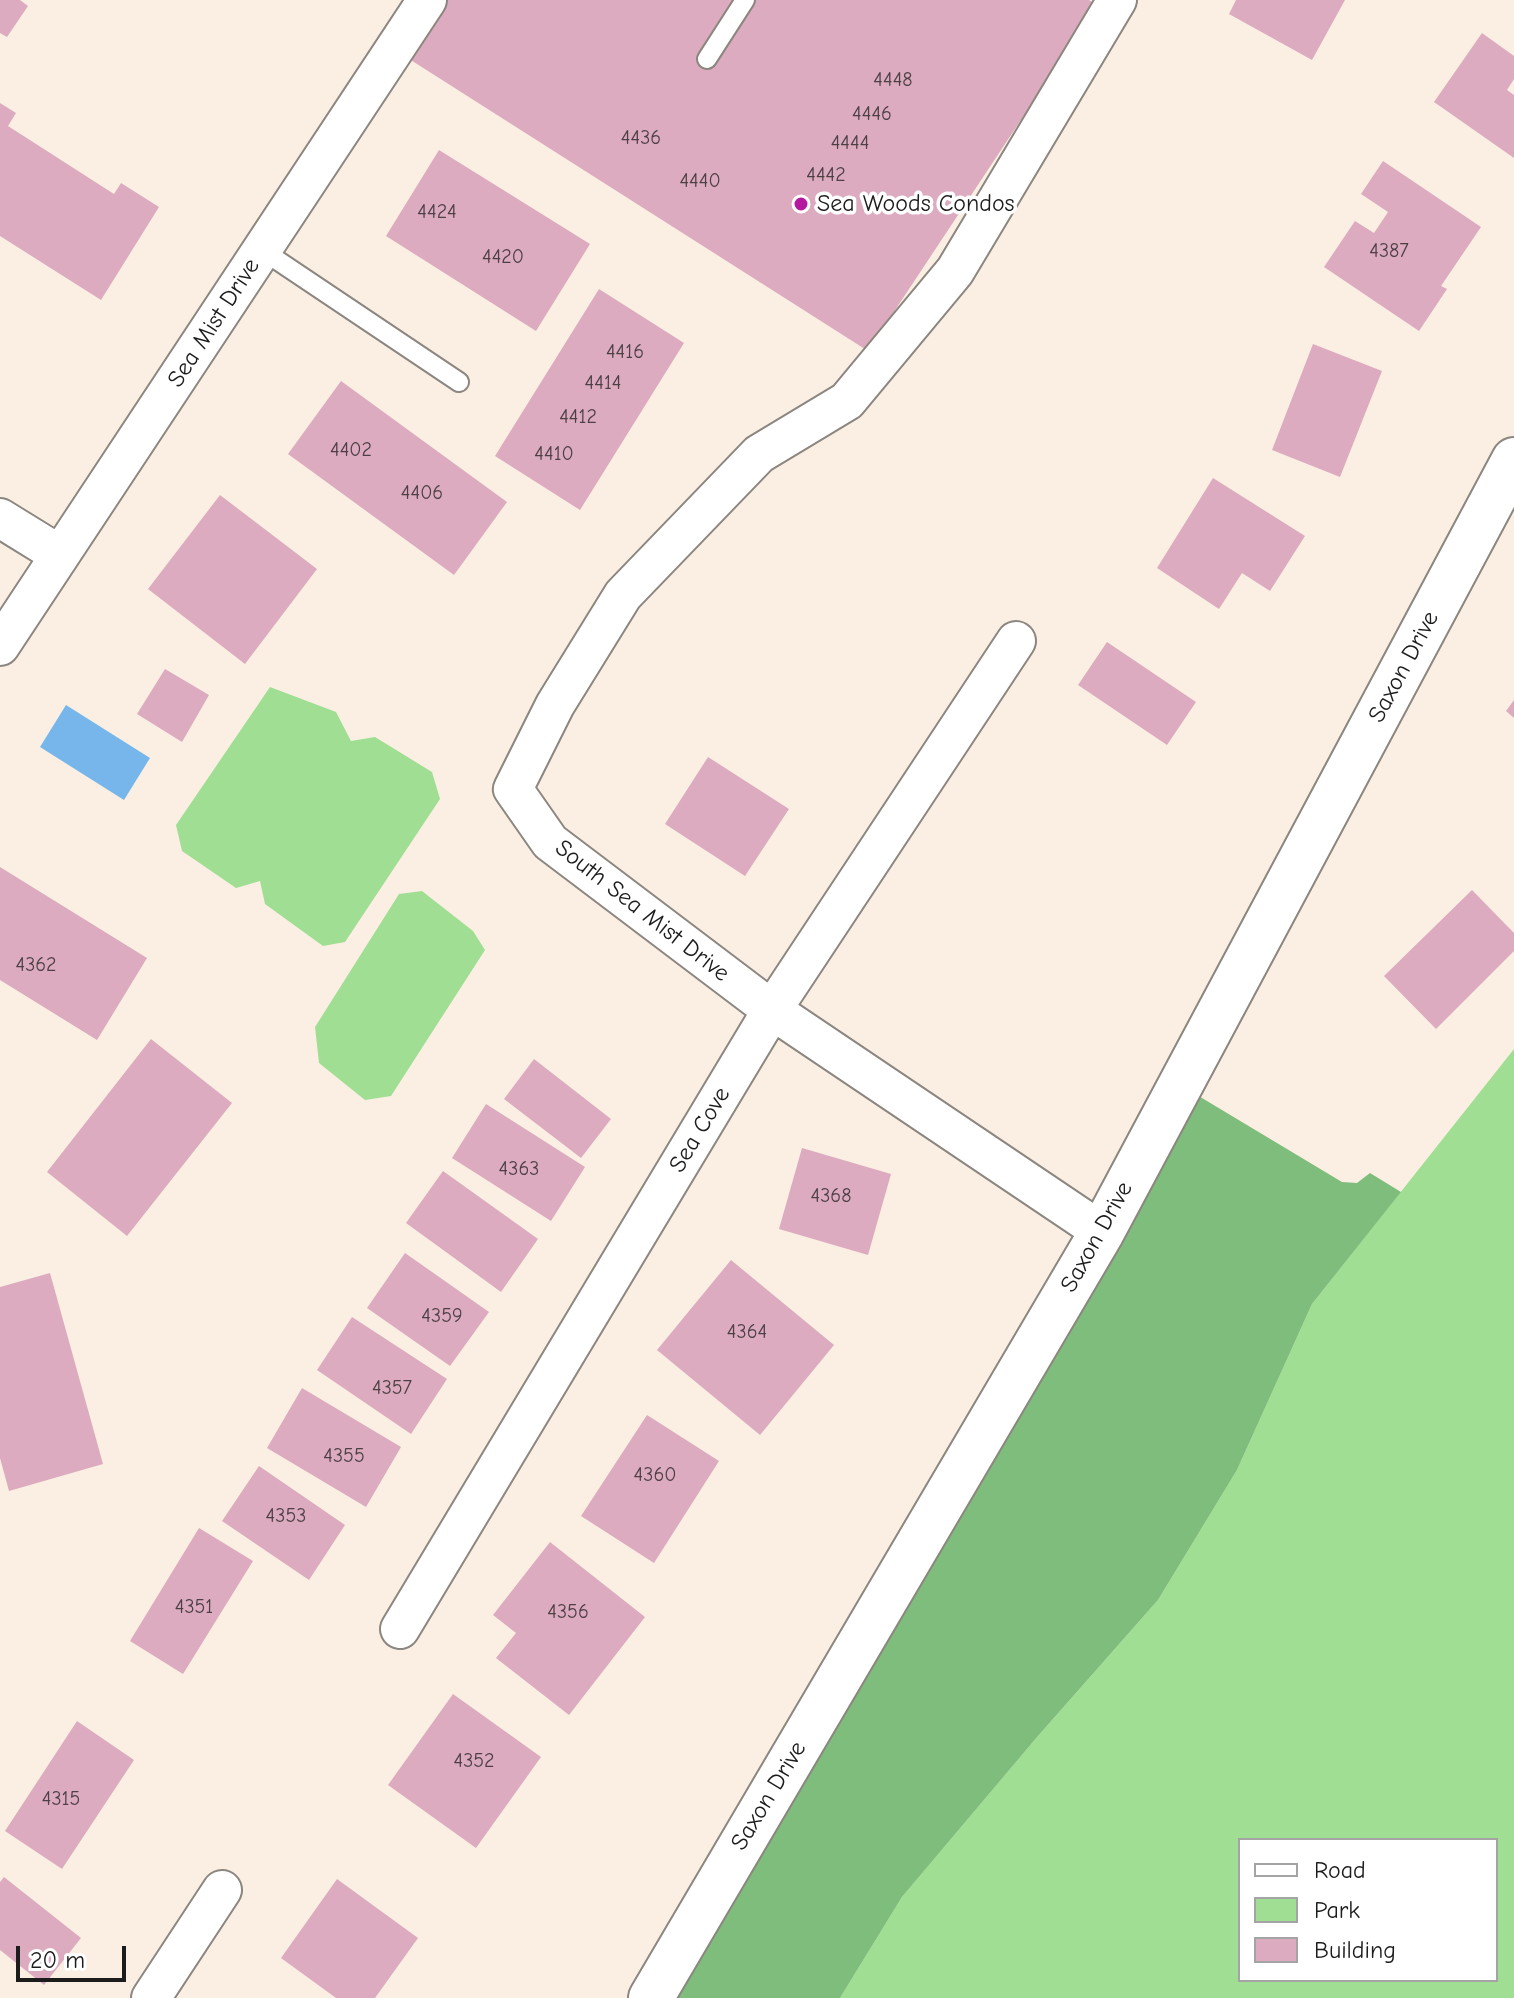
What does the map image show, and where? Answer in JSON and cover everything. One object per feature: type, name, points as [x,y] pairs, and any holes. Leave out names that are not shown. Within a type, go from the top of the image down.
[{"type":"street","name":"Sea Mist Drive","points":[[0,646],[427,0]]},
{"type":"street","name":"South Sea Mist Drive","points":[[1102,1232],[772,1010],[550,842],[513,789],[555,705],[623,595],[759,454],[847,401],[955,271],[1116,0]]},
{"type":"street","name":"Saxon Drive","points":[[651,1998],[1102,1232],[1514,460]]},
{"type":"street","points":[[0,518],[60,555]]},
{"type":"street","name":"Sea Cove","points":[[400,1629],[772,1010],[1016,641]]},
{"type":"street","points":[[151,1998],[222,1890]]},
{"type":"lane","points":[[707,59],[745,0]]},
{"type":"lane","points":[[262,250],[459,382]]},
{"type":"green space","points":[[270,687],[336,712],[351,741],[375,737],[432,772],[440,799],[345,942],[323,946],[265,904],[260,881],[236,888],[182,851],[176,825]]},
{"type":"green space","points":[[422,891],[473,931],[485,950],[391,1096],[365,1100],[319,1063],[315,1027],[399,894]]},
{"type":"green space","points":[[1514,1049],[1514,1998],[840,1998],[902,1897],[1158,1600],[1237,1470],[1312,1304]]},
{"type":"green space","points":[[1197,1095],[1342,1182],[1357,1183],[1370,1173],[1401,1192],[1312,1304],[1237,1470],[1158,1600],[902,1897],[840,1998],[673,1998]]},
{"type":"water","points":[[66,705],[150,758],[124,800],[40,747]]},
{"type":"building","points":[[0,0],[20,0],[28,6],[7,37],[0,33]]},
{"type":"building","name":"Sea Woods Condos","points":[[443,0],[1089,0],[1097,5],[868,351],[406,57]]},
{"type":"building","points":[[1236,0],[1345,0],[1312,60],[1229,14]]},
{"type":"building","points":[[1482,33],[1514,56],[1514,79],[1507,90],[1514,95],[1514,158],[1434,102]]},
{"type":"building","points":[[0,103],[16,113],[8,126],[114,194],[121,183],[159,207],[101,300],[0,236]]},
{"type":"building","points":[[439,150],[590,244],[536,331],[386,236]]},
{"type":"building","points":[[1383,161],[1481,227],[1441,286],[1447,289],[1419,331],[1324,267],[1355,221],[1374,233],[1388,212],[1361,194]]},
{"type":"building","points":[[599,289],[684,343],[580,510],[495,456]]},
{"type":"building","points":[[1313,344],[1382,371],[1340,477],[1272,450]]},
{"type":"building","points":[[341,381],[507,502],[454,575],[288,454]]},
{"type":"building","points":[[1213,478],[1305,536],[1270,591],[1242,573],[1219,609],[1157,568]]},
{"type":"building","points":[[220,495],[317,569],[245,664],[148,589]]},
{"type":"building","points":[[1107,642],[1196,702],[1167,745],[1078,685]]},
{"type":"building","points":[[165,669],[209,695],[182,742],[137,714]]},
{"type":"building","points":[[1514,700],[1514,718],[1506,711]]},
{"type":"building","points":[[708,757],[789,809],[745,876],[665,824]]},
{"type":"building","points":[[0,867],[147,958],[97,1040],[0,980]]},
{"type":"building","points":[[1472,890],[1514,933],[1514,951],[1436,1029],[1384,976]]},
{"type":"building","points":[[151,1039],[232,1103],[127,1236],[47,1172]]},
{"type":"building","points":[[534,1059],[611,1119],[581,1158],[504,1099]]},
{"type":"building","points":[[486,1104],[585,1167],[551,1221],[452,1158]]},
{"type":"building","points":[[802,1148],[891,1174],[868,1255],[779,1229]]},
{"type":"building","points":[[443,1171],[538,1239],[501,1292],[406,1223]]},
{"type":"building","points":[[405,1253],[489,1312],[450,1366],[367,1308]]},
{"type":"building","points":[[731,1260],[834,1345],[760,1435],[657,1350]]},
{"type":"building","points":[[50,1273],[103,1464],[9,1491],[0,1458],[0,1287]]},
{"type":"building","points":[[352,1317],[447,1379],[411,1434],[317,1370]]},
{"type":"building","points":[[302,1388],[401,1447],[366,1507],[267,1448]]},
{"type":"building","points":[[647,1415],[719,1461],[654,1563],[581,1516]]},
{"type":"building","points":[[259,1466],[345,1525],[309,1580],[222,1521]]},
{"type":"building","points":[[199,1528],[253,1561],[183,1674],[130,1641]]},
{"type":"building","points":[[550,1542],[645,1617],[569,1715],[496,1658],[516,1633],[493,1615]]},
{"type":"building","points":[[453,1694],[541,1757],[476,1848],[388,1785]]},
{"type":"building","points":[[77,1721],[134,1760],[62,1869],[5,1831]]},
{"type":"building","points":[[4,1877],[81,1938],[44,1985],[0,1950],[0,1882]]},
{"type":"building","points":[[337,1879],[418,1938],[375,1998],[336,1998],[281,1958]]},
{"type":"place","name":"Sea Woods Condos","points":[[801,204]]}]
